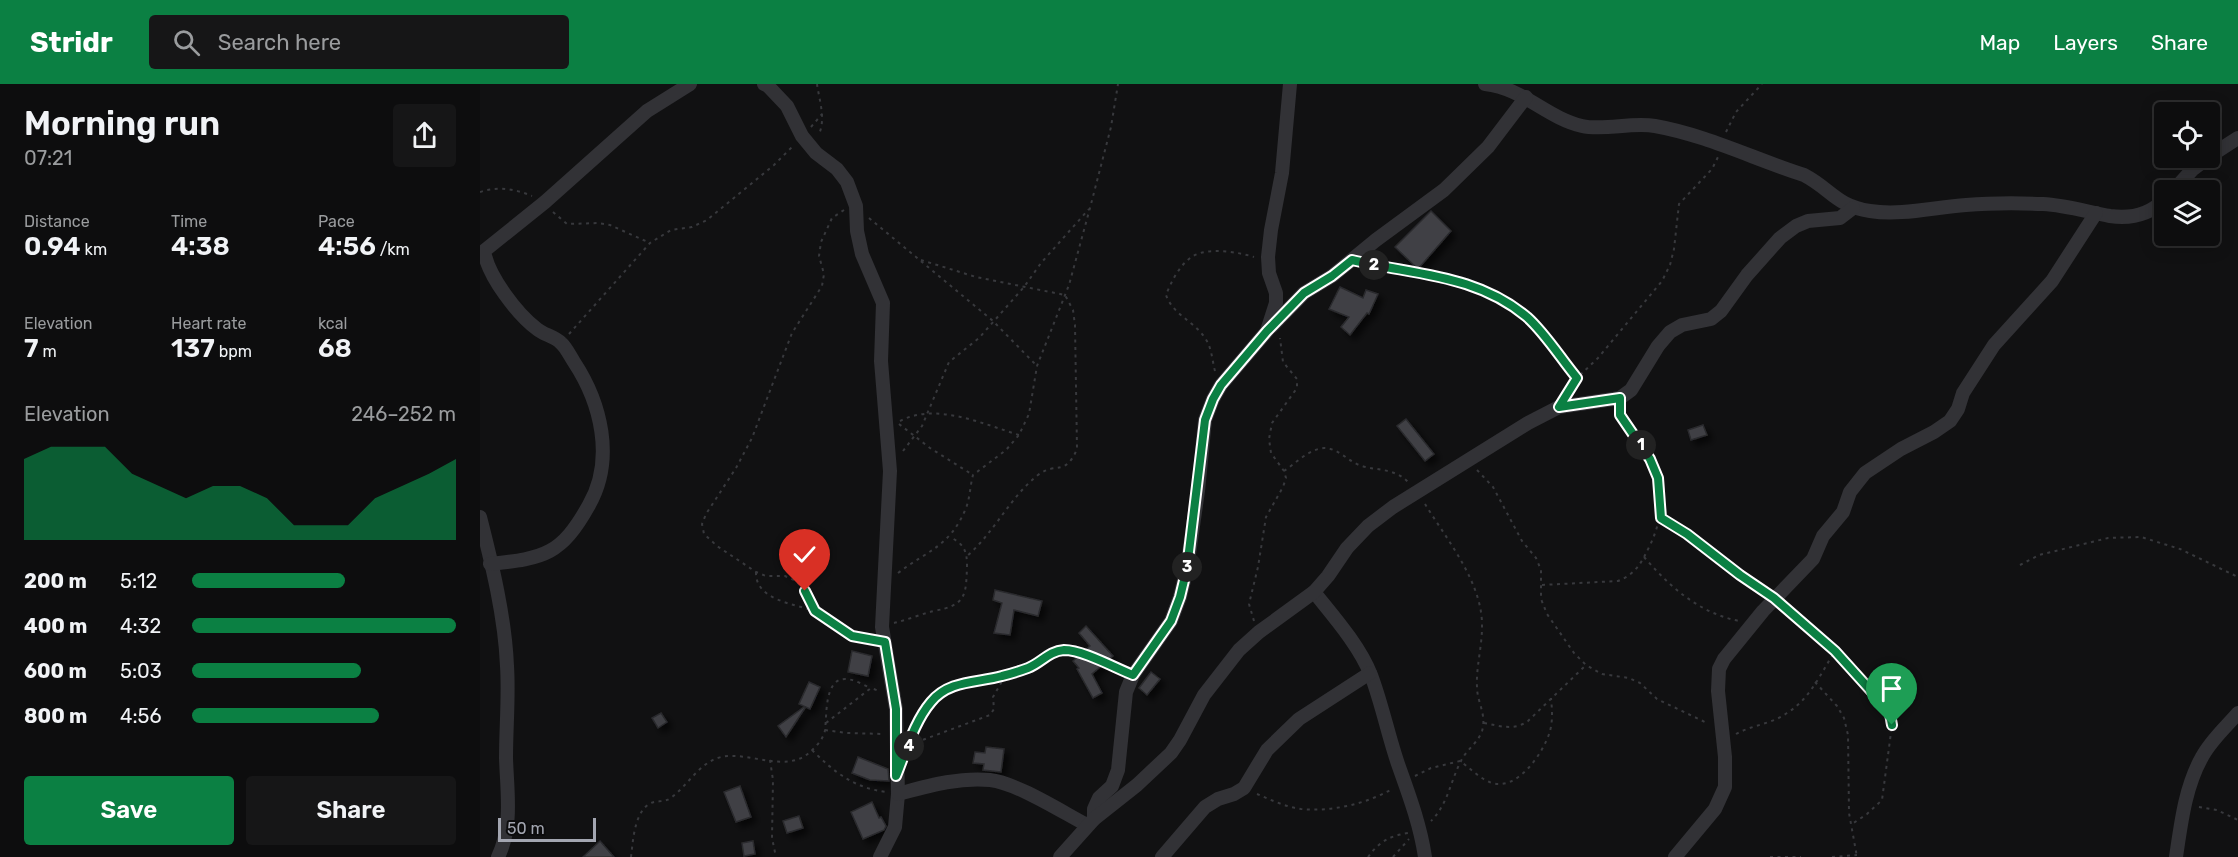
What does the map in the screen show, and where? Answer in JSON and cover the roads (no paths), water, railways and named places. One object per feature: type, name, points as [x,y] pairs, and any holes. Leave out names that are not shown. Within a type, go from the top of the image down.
[{"type":"street","points":[[490,564],[527,560],[551,552],[564,542],[591,502],[601,474],[603,449],[601,423],[591,393],[562,343],[540,331],[524,318],[491,271],[484,251],[544,202],[647,111],[690,84]]},
{"type":"street","points":[[764,84],[787,106],[807,142],[837,169],[847,182],[856,206],[857,231],[862,254],[883,303],[881,361],[890,471],[882,627],[894,695],[898,794],[895,827],[880,857]]},
{"type":"street","points":[[1271,327],[1276,293],[1267,264],[1287,138],[1290,84]]},
{"type":"street","points":[[1485,84],[1526,97],[1566,121],[1584,127],[1630,124],[1679,130],[1804,175],[1815,181],[1840,202],[1853,208],[1872,212],[1966,204],[2045,204],[2121,217],[2139,216],[2154,208]]},
{"type":"street","points":[[1060,857],[1071,851],[1090,822],[1099,798],[1112,786],[1118,770],[1126,692],[1133,675],[1171,621],[1180,597],[1187,568],[1205,420],[1221,385],[1304,293],[1332,276],[1444,190],[1502,130],[1526,97]]},
{"type":"street","points":[[2220,150],[2238,138]]},
{"type":"street","points":[[2183,180],[2195,168]]},
{"type":"street","points":[[1090,822],[1137,785],[1171,753],[1220,672],[1258,632],[1314,592],[1347,548],[1368,526],[1417,492],[1528,423],[1559,407],[1620,398],[1631,390],[1670,332],[1682,326],[1711,319],[1722,311],[1747,275],[1780,238],[1796,226],[1808,221],[1840,218],[1853,208]]},
{"type":"street","points":[[1675,857],[1721,799],[1726,777],[1718,691],[1719,669],[1724,658],[1774,598],[1813,559],[1823,536],[1843,512],[1850,492],[1865,473],[1950,421],[1958,409],[1963,393],[1994,345],[2052,281],[2096,213]]},
{"type":"street","points":[[480,517],[502,621],[507,666],[507,836],[498,857]]},
{"type":"street","points":[[1314,592],[1350,640],[1370,673],[1421,830],[1425,857]]},
{"type":"street","points":[[1162,857],[1205,807],[1244,788],[1256,766],[1281,735],[1299,720],[1370,673]]},
{"type":"street","points":[[2176,857],[2186,804],[2202,757],[2238,713]]},
{"type":"street","points":[[898,794],[968,779],[992,780],[1018,789],[1090,822]]}]
